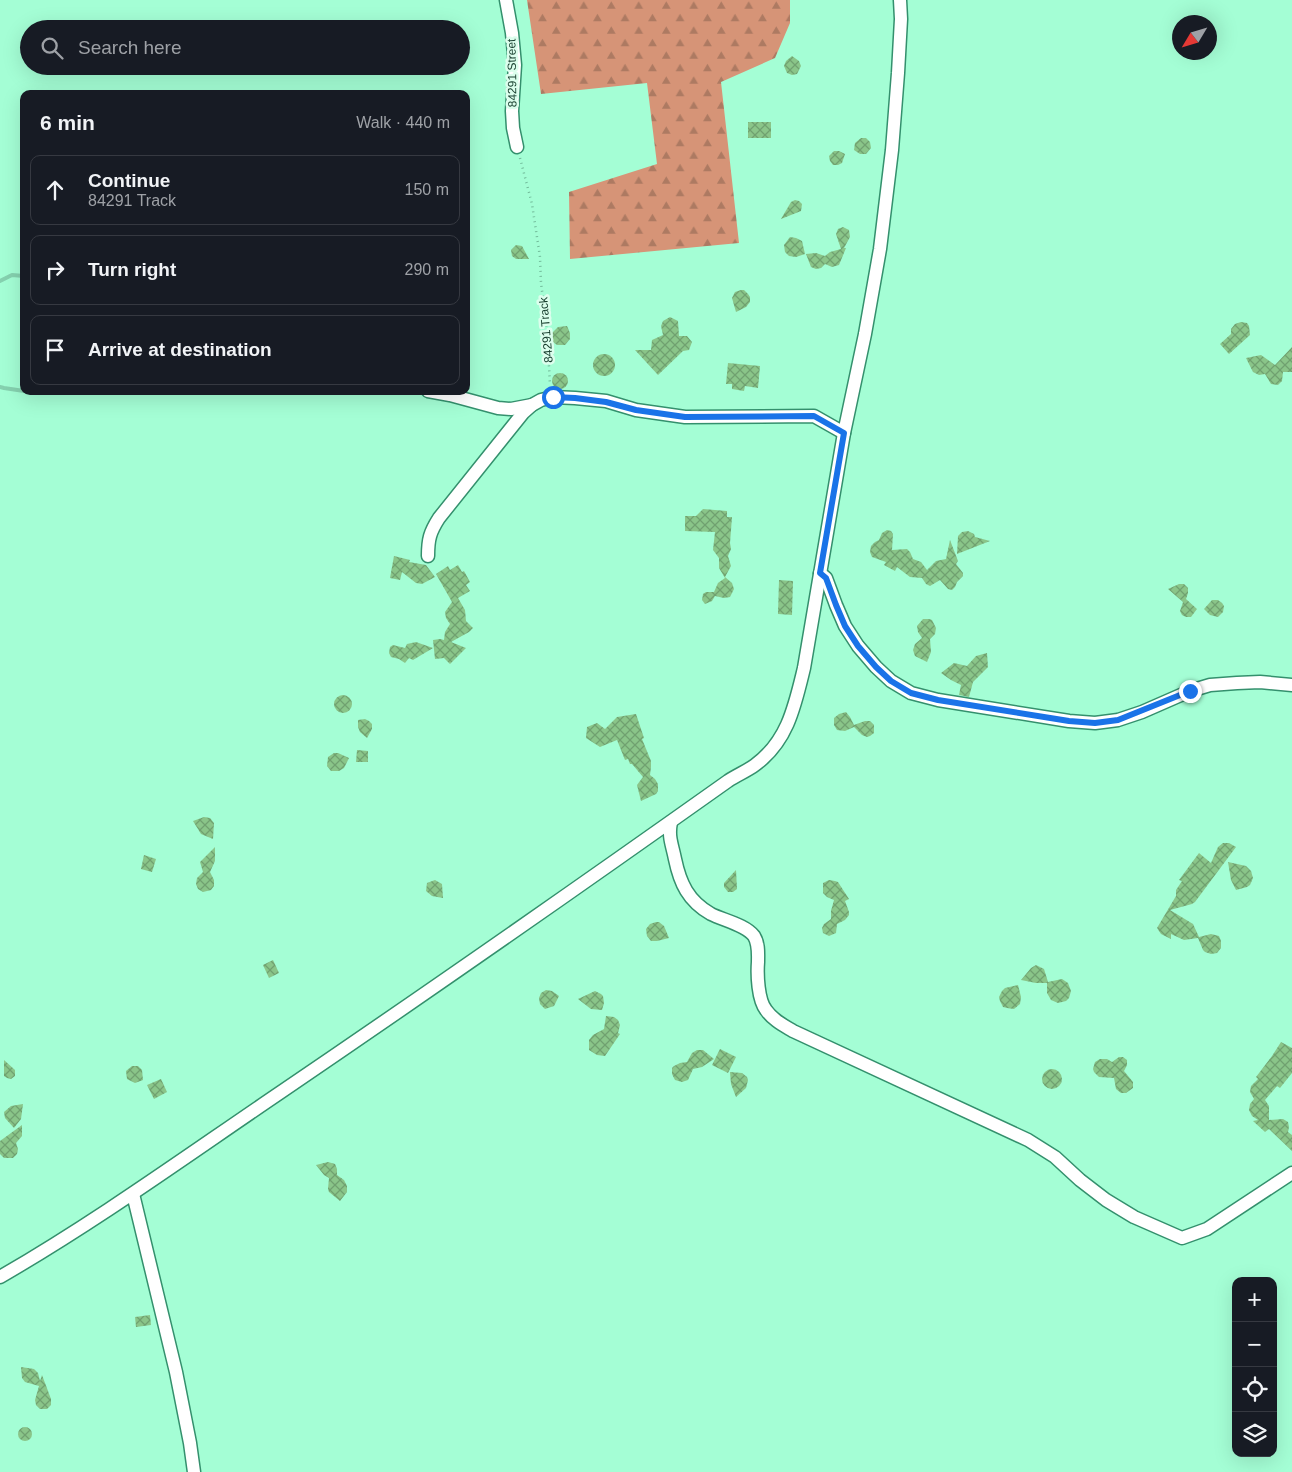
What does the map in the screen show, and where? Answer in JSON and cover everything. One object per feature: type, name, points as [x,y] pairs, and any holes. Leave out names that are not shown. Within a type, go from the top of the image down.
[{"type":"street","name":"84291 Street","points":[[506,0],[512,33],[514,65],[512,111],[517,147]]},
{"type":"street","points":[[0,1277],[71,1235],[133,1194],[728,781],[756,764],[773,748],[786,730],[804,668],[812,628],[844,433],[865,334],[880,249],[892,150],[901,19],[900,0]]},
{"type":"street","points":[[450,395],[498,408],[511,409],[553,397],[606,402],[636,410],[685,417],[814,416],[844,433]]},
{"type":"street","points":[[428,556],[428,538],[439,518],[512,426],[532,404]]},
{"type":"street","points":[[820,573],[826,578],[845,626],[858,646],[876,667],[891,681],[911,693],[938,700],[1069,721],[1095,723],[1118,720],[1190,691],[1210,686],[1252,682],[1292,685]]},
{"type":"street","points":[[671,822],[669,835],[671,848],[682,883],[688,895],[710,914],[746,929],[754,936],[758,944],[757,973],[759,990],[765,1009],[776,1021],[793,1031],[1028,1140],[1055,1157],[1080,1180],[1113,1204],[1134,1217],[1182,1238],[1207,1229],[1292,1173]]},
{"type":"street","points":[[133,1194],[176,1372],[194,1472]]},
{"type":"path","name":"84291 Track","points":[[517,147],[532,204],[540,257],[541,283],[548,328],[549,384],[553,397]]},
{"type":"green space","points":[[527,0],[790,0],[790,23],[775,58],[721,82],[739,243],[570,259],[569,192],[657,164],[647,83],[541,94]]},
{"type":"building","points":[[792,56],[799,61],[801,66],[797,74],[792,75],[787,73],[784,66],[786,61]]},
{"type":"building","points":[[748,122],[771,122],[771,138],[748,138]]},
{"type":"building","points":[[861,138],[866,138],[870,142],[871,148],[866,154],[860,154],[854,150],[855,143]]},
{"type":"building","points":[[834,151],[845,154],[842,163],[838,165],[833,165],[830,161],[829,156]]},
{"type":"building","points":[[795,200],[802,204],[801,211],[781,219],[791,202]]},
{"type":"building","points":[[843,227],[849,230],[850,237],[844,248],[846,248],[839,265],[832,267],[825,264],[821,268],[816,269],[811,267],[806,254],[816,253],[825,256],[830,252],[841,249],[836,234],[838,229]]},
{"type":"building","points":[[790,237],[802,241],[805,254],[796,257],[789,256],[785,252],[784,245]]},
{"type":"building","points":[[516,245],[522,246],[529,259],[516,259],[512,256],[511,250]]},
{"type":"building","points":[[741,290],[748,294],[750,302],[746,307],[736,312],[732,298],[735,292]]},
{"type":"building","points":[[670,317],[678,321],[679,336],[687,336],[692,342],[689,350],[683,351],[658,375],[635,350],[651,350],[652,340],[663,335],[661,326],[663,321]]},
{"type":"building","points":[[1247,323],[1250,335],[1229,354],[1220,344],[1231,334],[1231,329],[1235,324]]},
{"type":"building","points":[[567,326],[570,339],[565,345],[557,345],[553,342],[552,333],[558,327]]},
{"type":"building","points":[[1292,347],[1292,372],[1283,372],[1282,381],[1278,385],[1271,384],[1265,374],[1259,375],[1253,372],[1246,358],[1261,355],[1275,365]]},
{"type":"building","points":[[604,354],[612,357],[615,365],[612,373],[604,376],[596,373],[593,365],[596,357]]},
{"type":"building","points":[[728,363],[760,366],[758,388],[745,386],[744,391],[732,389],[732,384],[726,384]]},
{"type":"building","points":[[557,373],[563,373],[568,378],[566,387],[557,389],[552,384],[552,378]]},
{"type":"building","points":[[703,509],[727,511],[727,517],[732,517],[731,549],[728,556],[731,566],[725,577],[732,583],[734,589],[730,597],[715,596],[712,601],[705,604],[702,600],[703,594],[714,592],[718,583],[725,578],[719,568],[719,558],[713,550],[715,532],[685,531],[685,516],[696,516]]},
{"type":"building","points":[[887,530],[893,534],[892,550],[907,549],[913,559],[921,562],[927,570],[936,561],[946,559],[950,540],[958,561],[956,564],[963,573],[963,576],[952,590],[948,589],[940,580],[930,586],[922,578],[910,577],[897,567],[895,571],[884,565],[886,562],[872,557],[870,552],[871,546]]},
{"type":"building","points":[[968,531],[974,534],[975,537],[990,541],[957,554],[958,536],[962,532]]},
{"type":"building","points":[[394,556],[410,560],[409,562],[426,565],[435,577],[422,584],[416,583],[402,572],[400,580],[390,578]]},
{"type":"building","points":[[458,565],[470,582],[466,585],[470,591],[458,598],[465,610],[466,621],[473,628],[451,642],[466,648],[450,664],[444,658],[435,659],[433,640],[444,640],[445,632],[450,624],[445,612],[452,602],[436,574],[448,566],[450,570]]},
{"type":"building","points":[[779,580],[793,581],[792,615],[778,614]]},
{"type":"building","points":[[1184,584],[1188,588],[1186,599],[1197,609],[1191,617],[1182,615],[1180,611],[1183,602],[1168,589]]},
{"type":"building","points":[[1212,600],[1218,600],[1224,606],[1223,612],[1218,617],[1210,615],[1204,609]]},
{"type":"building","points":[[923,619],[932,620],[936,628],[935,634],[930,639],[931,652],[927,662],[915,656],[913,650],[915,644],[922,638],[917,626]]},
{"type":"building","points":[[416,642],[433,648],[413,660],[409,658],[405,663],[391,657],[389,653],[390,647],[393,645],[405,648],[407,644]]},
{"type":"building","points":[[987,653],[988,667],[973,682],[969,697],[959,695],[961,685],[941,673],[954,663],[967,666],[976,656]]},
{"type":"building","points":[[339,695],[347,695],[352,700],[350,711],[339,713],[334,708],[334,700]]},
{"type":"building","points":[[846,712],[854,725],[870,721],[874,725],[874,733],[867,737],[854,727],[845,731],[837,730],[834,725],[834,718]]},
{"type":"building","points":[[636,714],[644,738],[642,739],[651,761],[650,775],[658,784],[656,794],[641,801],[637,785],[643,777],[630,764],[628,759],[625,760],[617,740],[600,747],[586,738],[587,727],[597,723],[605,729],[617,717]]},
{"type":"building","points":[[365,719],[372,724],[372,729],[367,738],[360,732],[358,727],[358,720]]},
{"type":"building","points":[[357,750],[368,751],[368,762],[356,762]]},
{"type":"building","points":[[334,753],[349,758],[344,768],[339,771],[331,771],[327,766],[328,757]]},
{"type":"building","points":[[204,817],[210,818],[214,823],[213,839],[201,834],[193,821]]},
{"type":"building","points":[[1223,843],[1229,843],[1236,847],[1195,902],[1170,910],[1193,924],[1199,937],[1211,934],[1219,936],[1221,948],[1217,953],[1211,954],[1203,950],[1198,938],[1184,940],[1171,934],[1171,939],[1161,934],[1157,928],[1176,896],[1176,890],[1182,881],[1179,880],[1199,853],[1211,863],[1218,847]]},
{"type":"building","points":[[215,847],[215,861],[210,872],[214,880],[214,886],[211,890],[203,892],[198,889],[196,884],[197,878],[203,872],[200,862]]},
{"type":"building","points":[[144,855],[156,859],[152,872],[141,869]]},
{"type":"building","points":[[1228,862],[1246,866],[1251,871],[1253,878],[1250,885],[1236,890],[1231,880]]},
{"type":"building","points":[[736,870],[737,889],[733,892],[728,892],[724,887],[724,883]]},
{"type":"building","points":[[435,880],[442,884],[443,898],[432,896],[426,891],[427,883]]},
{"type":"building","points":[[829,880],[838,882],[849,899],[845,901],[849,915],[845,920],[837,924],[836,933],[829,936],[823,933],[822,928],[831,919],[834,900],[823,893],[823,883]]},
{"type":"building","points":[[656,922],[664,926],[669,938],[651,941],[647,936],[646,929],[650,924]]},
{"type":"building","points":[[273,960],[279,973],[269,978],[263,965]]},
{"type":"building","points":[[1036,965],[1044,969],[1048,982],[1062,979],[1068,983],[1071,991],[1066,1001],[1058,1003],[1051,1000],[1047,993],[1047,983],[1021,980]]},
{"type":"building","points":[[1018,985],[1021,997],[1020,1004],[1014,1009],[1003,1007],[999,997],[1002,991],[1005,988]]},
{"type":"building","points":[[546,990],[552,991],[559,996],[554,1006],[545,1009],[540,1004],[539,998],[541,993]]},
{"type":"building","points":[[595,991],[603,996],[602,1010],[591,1009],[578,999]]},
{"type":"building","points":[[606,1016],[614,1017],[618,1020],[620,1025],[618,1033],[620,1034],[605,1056],[597,1055],[589,1050],[589,1040],[593,1035],[604,1029]]},
{"type":"building","points":[[1281,1042],[1292,1048],[1292,1073],[1280,1088],[1277,1086],[1265,1100],[1269,1106],[1269,1120],[1283,1119],[1288,1122],[1288,1132],[1292,1135],[1292,1151],[1269,1129],[1265,1132],[1253,1121],[1258,1120],[1252,1116],[1249,1110],[1250,1104],[1254,1099],[1250,1092],[1251,1086],[1258,1079],[1256,1077]]},
{"type":"building","points":[[720,1049],[736,1057],[728,1073],[712,1065]]},
{"type":"building","points":[[697,1050],[703,1050],[714,1059],[702,1067],[693,1069],[688,1080],[682,1082],[675,1080],[672,1068],[680,1063],[687,1062],[692,1053]]},
{"type":"building","points":[[1119,1057],[1127,1060],[1124,1071],[1133,1082],[1133,1088],[1126,1093],[1121,1093],[1116,1089],[1114,1078],[1099,1077],[1093,1069],[1095,1062],[1100,1059],[1107,1059],[1112,1062]]},
{"type":"building","points":[[4,1060],[15,1070],[15,1076],[11,1079],[4,1076]]},
{"type":"building","points":[[132,1066],[138,1066],[142,1070],[143,1080],[135,1083],[127,1079],[126,1071]]},
{"type":"building","points":[[1052,1069],[1059,1072],[1062,1079],[1059,1086],[1052,1089],[1045,1086],[1042,1079],[1045,1072]]},
{"type":"building","points":[[730,1072],[742,1073],[748,1080],[746,1088],[736,1097],[731,1084]]},
{"type":"building","points":[[161,1079],[167,1092],[154,1099],[147,1085]]},
{"type":"building","points":[[23,1104],[21,1119],[14,1128],[5,1118],[4,1112],[11,1106]]},
{"type":"building","points":[[22,1125],[22,1136],[16,1143],[17,1154],[13,1158],[4,1158],[0,1154],[0,1141]]},
{"type":"building","points":[[328,1162],[335,1164],[337,1175],[344,1180],[347,1186],[347,1192],[340,1201],[329,1192],[329,1178],[316,1165]]},
{"type":"building","points":[[150,1315],[151,1325],[136,1327],[135,1317]]},
{"type":"building","points":[[21,1367],[34,1369],[38,1373],[40,1381],[42,1375],[51,1399],[51,1405],[47,1409],[40,1409],[36,1405],[35,1400],[39,1386],[25,1382],[22,1378]]},
{"type":"building","points":[[25,1427],[30,1429],[32,1434],[30,1439],[25,1441],[20,1439],[18,1434],[20,1429]]},
{"type":"waterway","points":[[0,281],[12,275],[20,276]]},
{"type":"waterway","points":[[0,387],[20,390]]},
{"type":"route","points":[[553,397],[606,402],[636,410],[685,417],[814,416],[844,433],[820,573],[826,578],[845,626],[858,646],[891,681],[911,693],[938,700],[1069,721],[1095,723],[1118,720],[1142,712],[1190,691]]}]
